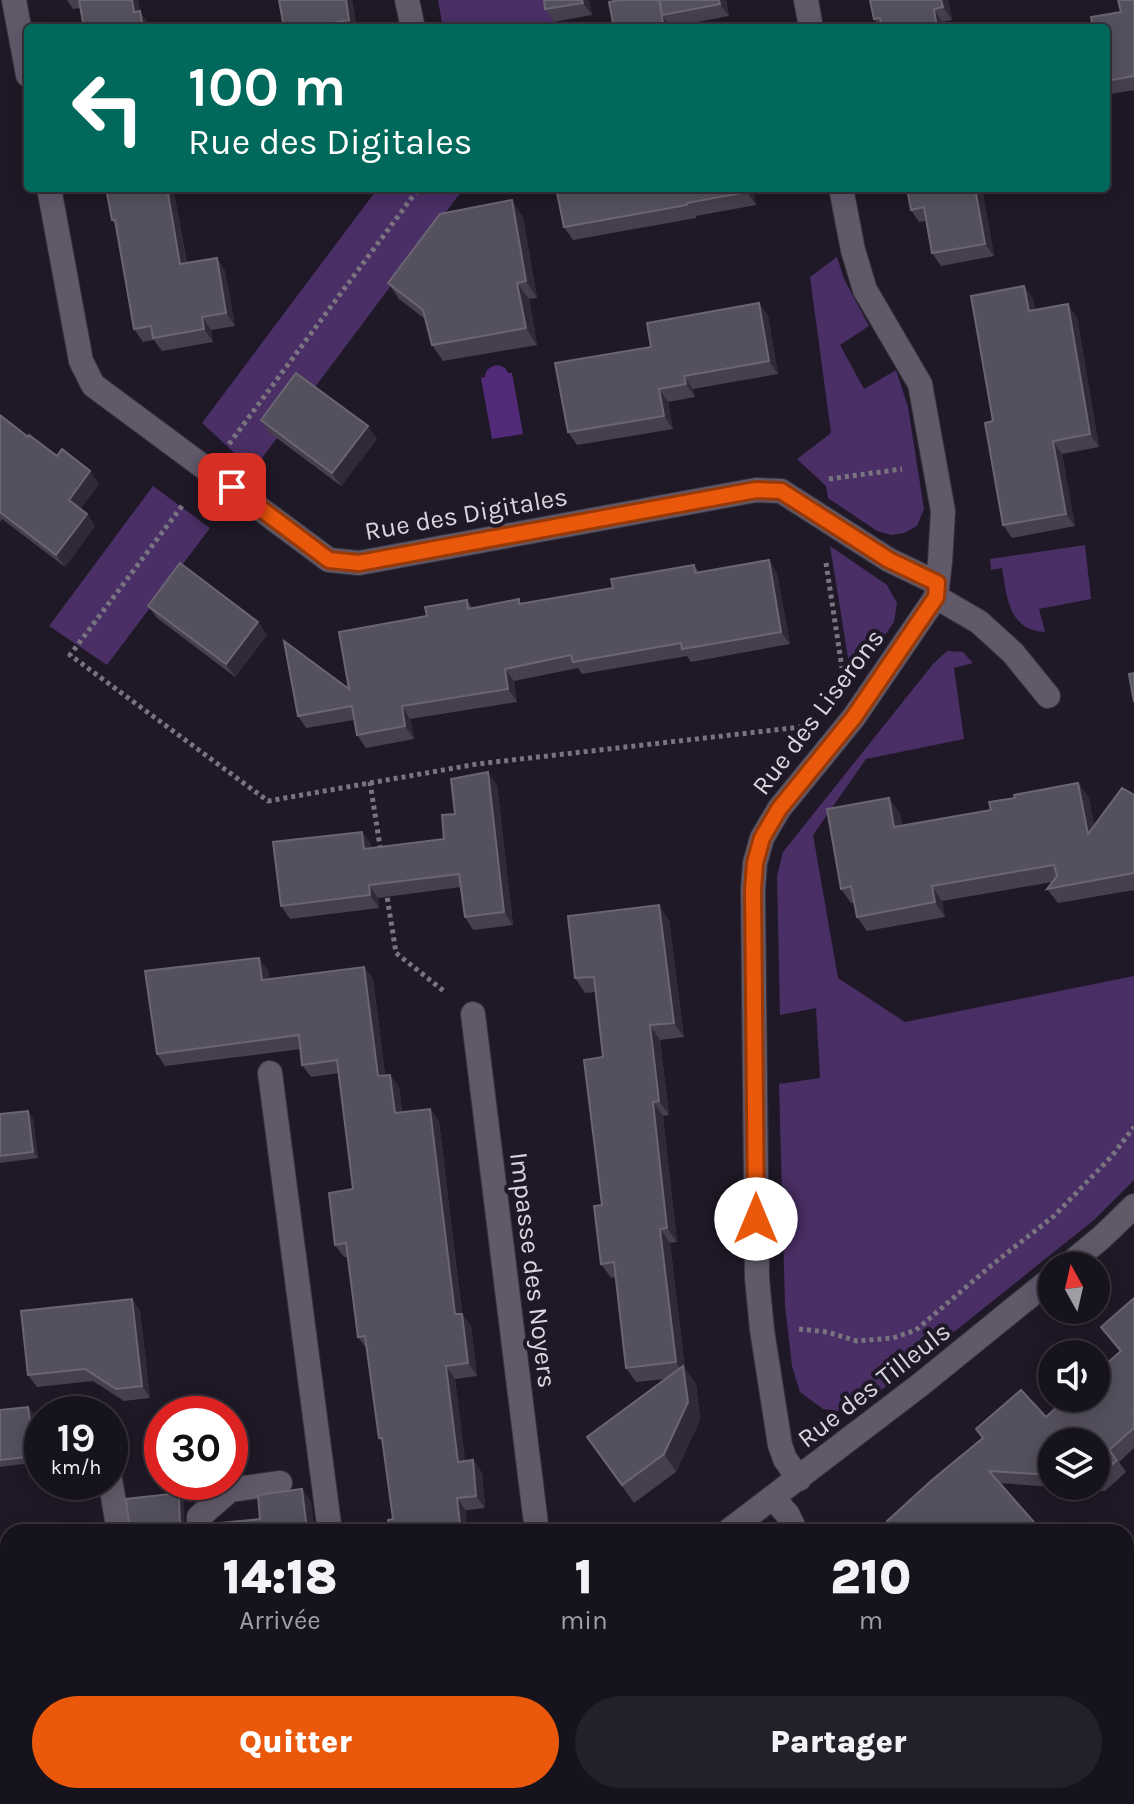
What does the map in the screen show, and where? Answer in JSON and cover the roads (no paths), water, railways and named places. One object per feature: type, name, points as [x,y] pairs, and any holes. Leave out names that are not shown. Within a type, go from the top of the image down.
[{"type":"street","points":[[14,0],[24,54]]},
{"type":"street","points":[[407,0],[412,24]]},
{"type":"street","points":[[806,0],[810,24]]},
{"type":"street","name":"Rue des Digitales","points":[[50,192],[81,361],[93,385],[329,560],[359,563],[756,490],[781,491],[937,590],[979,622],[1013,653],[1048,696]]},
{"type":"street","name":"Rue des Liserons","points":[[799,1479],[785,1459],[780,1445],[757,1278],[755,863],[762,838],[779,809],[854,717],[937,590],[943,511],[920,384],[865,290],[853,250],[842,192]]},
{"type":"street","name":"Impasse des Noyers","points":[[473,1014],[536,1524]]},
{"type":"street","points":[[270,1073],[329,1524]]},
{"type":"street","points":[[1084,1252],[1134,1206]]},
{"type":"street","name":"Rue des Tilleuls","points":[[738,1524],[920,1385],[1038,1289]]},
{"type":"street","points":[[199,1524],[199,1517],[230,1490],[280,1483]]},
{"type":"street","points":[[773,1498],[792,1524]]},
{"type":"street","points":[[114,1500],[118,1524]]}]
